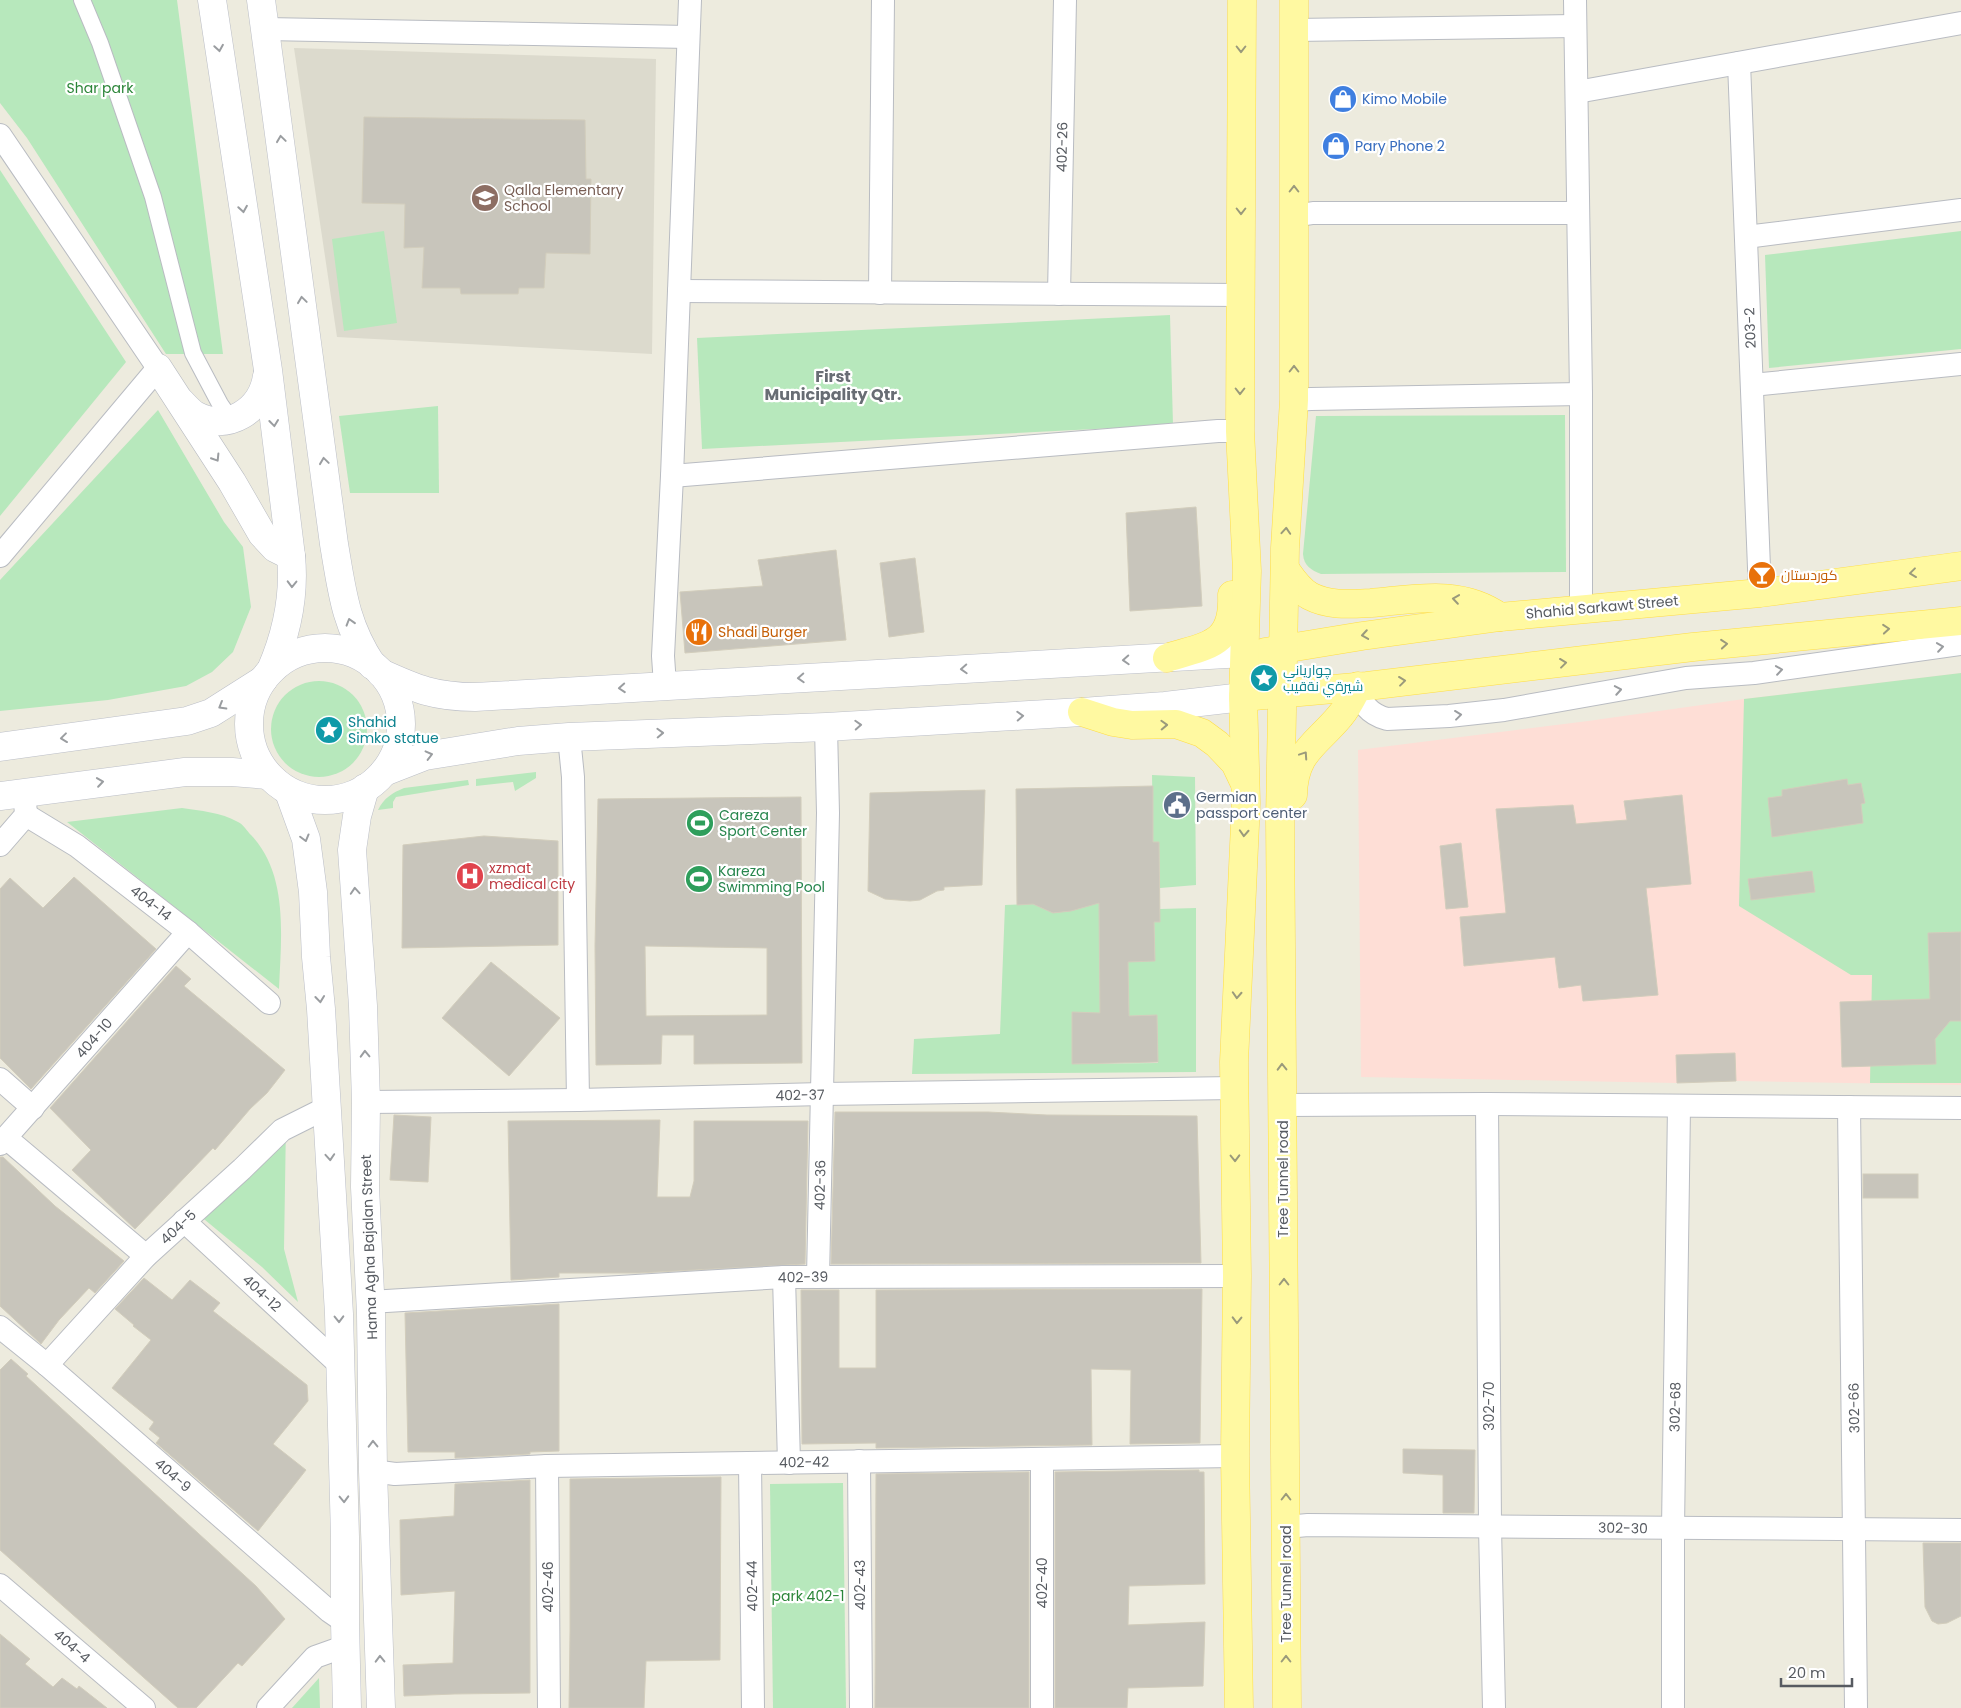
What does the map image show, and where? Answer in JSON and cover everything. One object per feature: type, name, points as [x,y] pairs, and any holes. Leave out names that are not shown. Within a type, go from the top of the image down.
[{"type":"main road","points":[[212,0],[268,374],[291,556],[290,611],[283,640],[267,675],[255,695],[250,712],[249,729],[251,746],[258,762],[268,776],[289,792],[308,798],[328,800],[347,797],[374,780],[425,756],[518,741],[569,737],[826,727],[1166,706],[1693,647],[1961,621]]},
{"type":"main road","points":[[261,0],[334,544],[344,602],[352,628],[361,648],[393,691],[400,711],[400,733],[395,754],[374,780]]},
{"type":"main road","points":[[1239,1708],[1235,1456],[1237,1276],[1234,1062],[1245,813],[1243,697],[1247,571],[1240,431],[1242,0]]},
{"type":"main road","name":"Tree Tunnel road","points":[[1287,1708],[1280,849],[1285,569],[1294,400],[1294,0]]},
{"type":"main road","points":[[158,368],[232,482],[262,534],[275,548],[291,556]]},
{"type":"main road","points":[[181,402],[194,414],[212,421],[231,420],[250,410],[257,403],[264,389],[268,374]]},
{"type":"main road","points":[[1167,658],[1217,641],[1226,632],[1231,621],[1232,547],[1242,465]]},
{"type":"main road","name":"Shahid Sarkawt Street","points":[[1244,653],[1283,650],[1362,636],[1500,617],[1760,593],[1961,566]]},
{"type":"main road","points":[[1285,569],[1295,585],[1309,596],[1324,602],[1358,604],[1437,598],[1456,599],[1486,607],[1500,617]]},
{"type":"main road","points":[[0,746],[187,721],[210,713],[226,704],[289,657],[310,650],[332,648],[353,654],[376,669],[414,688],[450,697],[1244,653]]},
{"type":"main road","points":[[1280,849],[1288,842],[1293,830],[1294,784],[1299,762],[1310,746],[1342,715],[1358,686]]},
{"type":"main road","points":[[1082,712],[1113,722],[1132,725],[1176,724],[1202,733],[1218,744],[1235,763],[1245,784]]},
{"type":"main road","points":[[17,801],[185,772],[232,772],[268,776]]},
{"type":"main road","name":"Hama Agha Bajalan Street","points":[[374,780],[356,820],[352,850],[363,1006],[366,1102],[365,1187],[381,1708]]},
{"type":"main road","points":[[289,792],[302,825],[312,870],[339,1314],[346,1538],[345,1634],[347,1708]]},
{"type":"main road","points":[[332,1188],[365,1187]]},
{"type":"street","points":[[82,0],[100,43],[153,197],[193,353],[220,404],[231,420]]},
{"type":"street","points":[[665,685],[663,656],[672,476],[690,0]]},
{"type":"street","points":[[880,292],[883,0]]},
{"type":"street","name":"402-26","points":[[1059,294],[1065,0]]},
{"type":"street","points":[[1575,0],[1581,394],[1581,610]]},
{"type":"street","points":[[1577,92],[1961,23]]},
{"type":"street","points":[[1294,30],[1576,26]]},
{"type":"street","points":[[266,29],[688,37]]},
{"type":"street","name":"203-2","points":[[1739,63],[1760,593]]},
{"type":"street","points":[[0,135],[158,368],[0,556]]},
{"type":"street","points":[[1746,237],[1961,210]]},
{"type":"street","points":[[1294,216],[1313,213],[1578,213]]},
{"type":"street","points":[[679,291],[1241,294]]},
{"type":"street","points":[[1752,385],[1961,364]]},
{"type":"street","points":[[1294,400],[1311,398],[1581,394]]},
{"type":"street","points":[[672,476],[1208,432],[1240,431]]},
{"type":"street","points":[[1358,686],[1360,695],[1369,711],[1387,719],[1449,716],[1504,710],[1686,678],[1754,673],[1961,644]]},
{"type":"street","name":"402-36","points":[[818,1277],[828,813],[826,727]]},
{"type":"street","points":[[569,737],[573,787],[578,1100]]},
{"type":"street","points":[[0,846],[17,801]]},
{"type":"street","name":"404-14","points":[[17,801],[188,932],[268,1003]]},
{"type":"street","name":"404-10","points":[[3,1141],[188,932]]},
{"type":"street","points":[[0,1079],[32,1108]]},
{"type":"street","name":"402-37","points":[[366,1102],[1234,1088]]},
{"type":"street","points":[[1283,1105],[1487,1104],[1961,1108]]},
{"type":"street","name":"302-70","points":[[1487,1104],[1490,1527],[1494,1708]]},
{"type":"street","name":"302-68","points":[[1673,1708],[1673,1529],[1679,1106]]},
{"type":"street","name":"302-66","points":[[1849,1107],[1856,1531],[1856,1708]]},
{"type":"street","name":"404-5","points":[[47,1365],[146,1256],[282,1130],[326,1108]]},
{"type":"street","points":[[3,1141],[146,1256]]},
{"type":"street","name":"404-12","points":[[184,1221],[340,1365]]},
{"type":"street","name":"402-39","points":[[370,1302],[784,1277],[1237,1276]]},
{"type":"street","points":[[784,1277],[789,1462]]},
{"type":"street","name":"404-9","points":[[4,1340],[47,1365],[329,1611],[345,1634]]},
{"type":"street","name":"402-42","points":[[373,1471],[395,1474],[548,1466],[1235,1456]]},
{"type":"street","name":"402-40","points":[[1042,1459],[1042,1708]]},
{"type":"street","name":"402-43","points":[[859,1461],[861,1708]]},
{"type":"street","name":"402-44","points":[[750,1463],[753,1708]]},
{"type":"street","name":"402-46","points":[[548,1466],[549,1708]]},
{"type":"street","name":"302-30","points":[[1286,1527],[1308,1525],[1856,1531],[1961,1530]]},
{"type":"street","name":"404-4","points":[[0,1584],[144,1708]]},
{"type":"street","points":[[268,1708],[315,1657],[345,1634]]},
{"type":"shaded area","name":"Qalla Elementary School","points":[[294,48],[656,59],[652,354],[337,337]]},
{"type":"shaded area","points":[[1961,673],[1961,1085],[1736,1081],[1677,1083],[1361,1077],[1358,750],[1744,699]]},
{"type":"green space","name":"Shar park","points":[[0,0],[177,0],[223,354],[166,354],[27,138],[0,103]]},
{"type":"green space","points":[[0,170],[126,362],[0,516]]},
{"type":"green space","points":[[384,231],[397,323],[344,331],[332,239]]},
{"type":"green space","points":[[1961,231],[1961,349],[1769,368],[1765,255]]},
{"type":"green space","points":[[1170,315],[1173,425],[702,449],[697,338]]},
{"type":"green space","points":[[438,406],[439,493],[350,493],[339,416]]},
{"type":"green space","points":[[158,410],[224,522],[243,547],[251,607],[233,652],[212,672],[186,686],[108,700],[0,711],[0,580]]},
{"type":"green space","points":[[1565,415],[1566,572],[1321,574],[1306,565],[1303,554],[1316,416]]},
{"type":"green space","points":[[1961,673],[1961,1083],[1870,1083],[1872,975],[1851,975],[1739,906],[1744,699]]},
{"type":"green space","points":[[319,681],[337,684],[353,695],[364,711],[367,729],[364,747],[353,763],[337,774],[319,777],[301,774],[285,763],[274,747],[271,729],[274,711],[285,695],[301,684]]},
{"type":"green space","points":[[536,772],[536,778],[515,791],[513,782],[476,786],[476,779]]},
{"type":"green space","points":[[1152,775],[1195,777],[1196,885],[1160,888],[1159,842],[1147,843],[1153,832]]},
{"type":"green space","points":[[468,780],[469,785],[396,797],[393,802],[393,808],[378,810],[389,796],[404,788]]},
{"type":"green space","points":[[182,808],[218,814],[240,823],[263,851],[272,869],[280,908],[281,949],[279,989],[67,822]]},
{"type":"green space","points":[[1099,856],[1100,1013],[1072,1013],[1072,1064],[1158,1063],[1157,1015],[1129,1016],[1128,962],[1155,960],[1154,922],[1160,921],[1160,909],[1196,908],[1196,1072],[912,1074],[914,1039],[1000,1034],[1005,905],[1033,904],[1053,913],[1087,906]]},
{"type":"green space","points":[[286,1123],[284,1249],[298,1302],[262,1267],[199,1215]]},
{"type":"green space","name":"park 402-1","points":[[843,1483],[846,1708],[773,1708],[770,1484]]},
{"type":"green space","points":[[319,1678],[320,1708],[292,1708]]},
{"type":"building","points":[[364,117],[585,120],[586,179],[591,179],[590,254],[546,253],[544,288],[519,288],[518,294],[461,294],[460,288],[422,288],[424,247],[404,248],[405,204],[362,203]]},
{"type":"building","points":[[1196,507],[1202,606],[1130,611],[1126,513]]},
{"type":"building","points":[[836,550],[846,640],[685,653],[680,592],[763,586],[758,560]]},
{"type":"building","points":[[915,558],[924,632],[889,637],[880,563]]},
{"type":"building","points":[[1847,779],[1848,785],[1861,783],[1865,803],[1861,804],[1863,823],[1772,837],[1768,798],[1782,796],[1782,790]]},
{"type":"building","points":[[1153,786],[1153,842],[1159,842],[1160,922],[1154,922],[1155,961],[1128,962],[1129,1016],[1157,1015],[1158,1062],[1072,1064],[1072,1012],[1100,1013],[1099,903],[1071,911],[1053,913],[1033,904],[1017,905],[1016,789]]},
{"type":"building","points":[[985,790],[982,885],[944,887],[944,890],[937,891],[920,900],[910,901],[885,899],[868,891],[870,793]]},
{"type":"building","points":[[1682,795],[1691,884],[1646,888],[1658,995],[1583,1001],[1581,985],[1559,988],[1555,957],[1464,966],[1460,917],[1506,913],[1496,809],[1573,805],[1576,824],[1627,820],[1624,801]]},
{"type":"building","points":[[801,797],[802,1063],[694,1064],[694,1035],[662,1035],[661,1064],[596,1065],[595,946],[598,799]],"holes":[[[645,946],[767,948],[767,1015],[646,1016]]]},
{"type":"building","points":[[484,836],[558,841],[558,945],[402,948],[403,845]]},
{"type":"building","points":[[1461,843],[1468,907],[1446,909],[1440,846]]},
{"type":"building","points":[[1812,871],[1815,892],[1751,900],[1748,879]]},
{"type":"building","points":[[74,877],[156,949],[31,1089],[0,1058],[0,889],[10,878],[43,908]]},
{"type":"building","points":[[1961,932],[1961,1021],[1950,1021],[1935,1039],[1936,1064],[1842,1067],[1840,1002],[1930,999],[1928,933]]},
{"type":"building","points":[[491,962],[560,1018],[509,1076],[442,1018]]},
{"type":"building","points":[[176,966],[191,979],[184,986],[285,1070],[267,1093],[250,1109],[215,1150],[213,1148],[135,1229],[72,1170],[91,1150],[50,1108]]},
{"type":"building","points":[[1735,1053],[1736,1081],[1677,1083],[1676,1055]]},
{"type":"building","points":[[835,1112],[988,1112],[1047,1115],[1197,1116],[1201,1263],[831,1264]]},
{"type":"building","points":[[394,1115],[431,1117],[428,1182],[390,1180]]},
{"type":"building","points":[[660,1120],[657,1197],[690,1197],[694,1181],[694,1121],[808,1121],[805,1264],[639,1273],[559,1273],[559,1277],[511,1280],[508,1121]]},
{"type":"building","points":[[0,1157],[3,1157],[55,1206],[124,1261],[95,1293],[89,1288],[59,1320],[41,1344],[0,1306]]},
{"type":"building","points":[[1863,1174],[1918,1174],[1918,1198],[1863,1198]]},
{"type":"building","points":[[144,1278],[172,1300],[190,1280],[220,1303],[213,1311],[307,1385],[308,1401],[273,1444],[306,1470],[258,1531],[156,1443],[160,1438],[149,1429],[154,1422],[112,1388],[151,1340],[115,1309]]},
{"type":"building","points":[[1202,1289],[1200,1443],[1130,1444],[1131,1370],[1091,1369],[1092,1445],[876,1448],[876,1443],[802,1444],[801,1290],[839,1290],[839,1368],[876,1368],[876,1290]]},
{"type":"building","points":[[559,1304],[559,1451],[455,1458],[455,1452],[408,1452],[405,1313]]},
{"type":"building","points":[[11,1359],[28,1374],[26,1376],[256,1586],[285,1619],[242,1666],[238,1663],[196,1708],[178,1708],[0,1550],[0,1370]]},
{"type":"building","points":[[1403,1449],[1475,1450],[1474,1513],[1443,1513],[1443,1475],[1403,1473]]},
{"type":"building","points":[[1199,1470],[1199,1472],[1204,1472],[1205,1584],[1129,1586],[1128,1625],[1205,1622],[1203,1686],[1128,1688],[1127,1708],[1055,1708],[1055,1472]]},
{"type":"building","points":[[1029,1472],[1029,1708],[875,1708],[876,1474]]},
{"type":"building","points":[[721,1477],[720,1660],[646,1661],[644,1708],[569,1708],[570,1479]]},
{"type":"building","points":[[530,1480],[530,1693],[404,1696],[403,1665],[453,1663],[455,1591],[401,1595],[400,1520],[454,1516],[455,1484]]},
{"type":"building","points":[[1923,1543],[1961,1543],[1961,1616],[1947,1623],[1938,1624],[1932,1621],[1925,1607]]},
{"type":"building","points":[[0,1634],[30,1659],[25,1664],[53,1687],[62,1678],[77,1689],[79,1686],[107,1708],[0,1708]]},
{"type":"place","name":"Kimo Mobile","points":[[1343,99]]},
{"type":"place","name":"Pary Phone 2","points":[[1336,146]]},
{"type":"place","name":"Qalla Elementary School","points":[[485,198]]},
{"type":"place","name":"كوردستان","points":[[1762,575]]},
{"type":"place","name":"Shadi Burger","points":[[699,632]]},
{"type":"place","name":"چوارياني شيرةي نةقيب","points":[[1264,678]]},
{"type":"place","name":"Shahid Simko statue","points":[[329,730]]},
{"type":"place","name":"Germian passport center","points":[[1177,805]]},
{"type":"place","name":"Careza Sport Center","points":[[700,823]]},
{"type":"place","name":"xzmat medical city","points":[[470,876]]},
{"type":"place","name":"Kareza Swimming Pool","points":[[699,879]]},
{"type":"district","name":"First Municipality Qtr.","points":[[833,385]]}]
